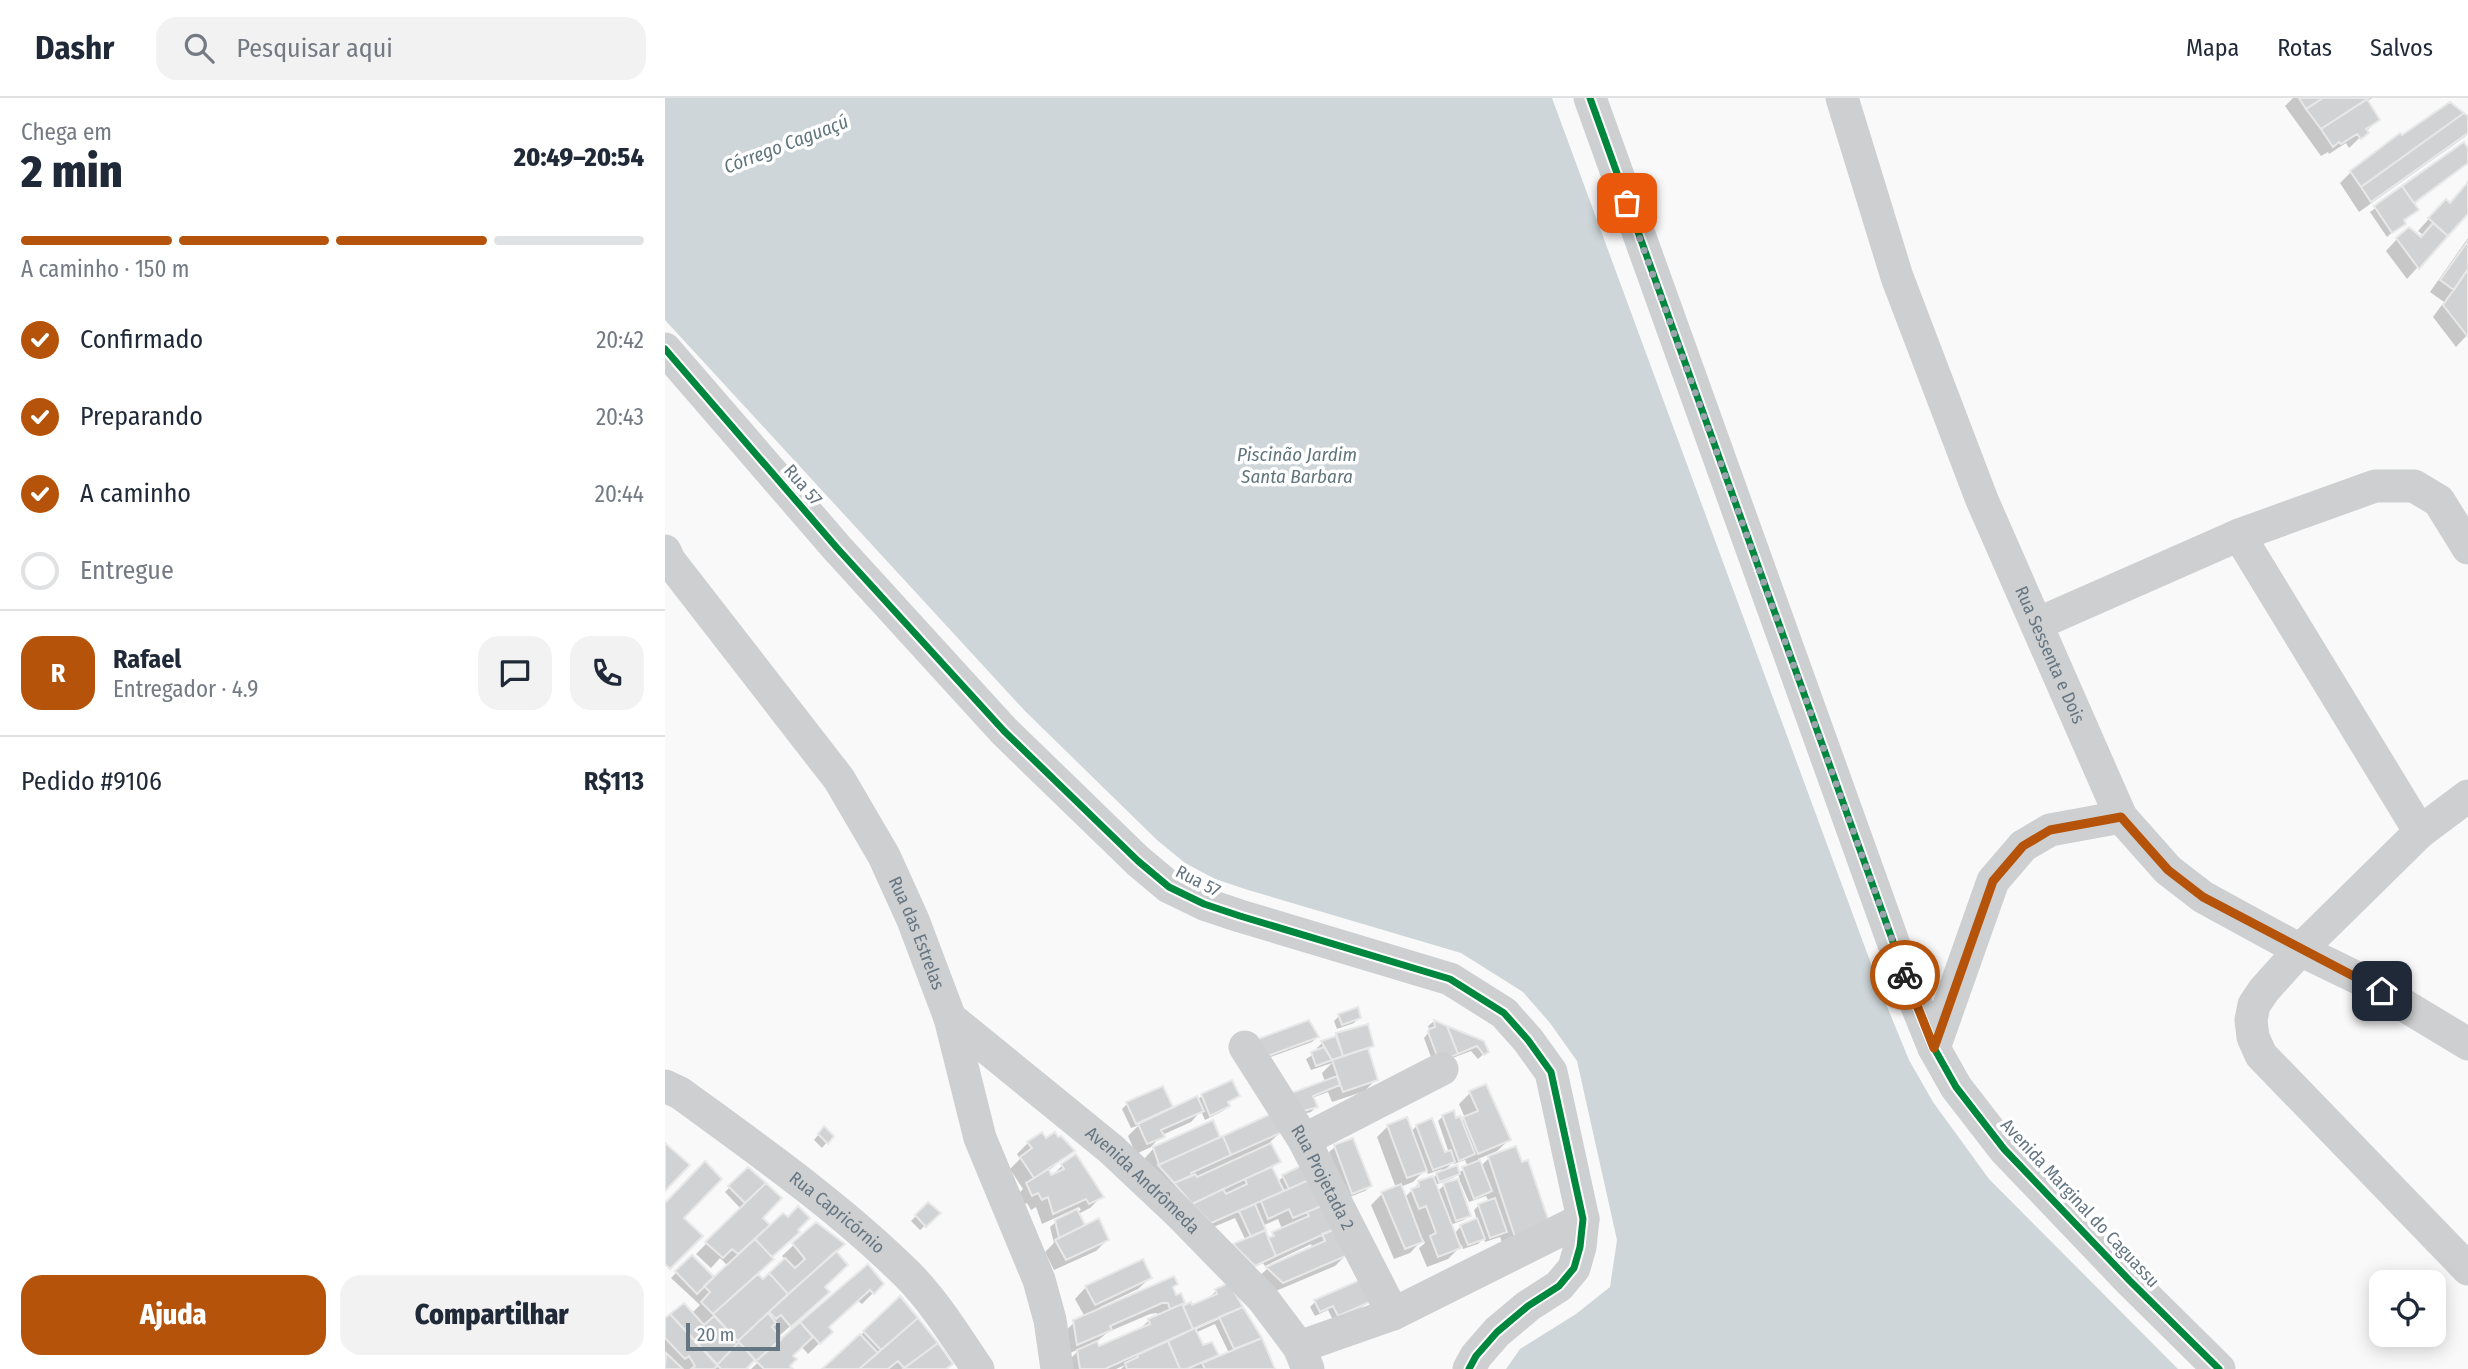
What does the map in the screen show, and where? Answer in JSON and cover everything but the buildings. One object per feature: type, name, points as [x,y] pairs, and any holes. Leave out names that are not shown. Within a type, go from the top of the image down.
[{"type":"street","name":"Avenida Marginal do Caguassu","points":[[1590,98],[1910,989],[1934,1048],[1956,1087],[2004,1149],[2130,1281],[2220,1369]]},
{"type":"street","name":"Rua Sessenta e Dois","points":[[1842,98],[1897,277],[1982,500],[2121,817],[2168,870],[2203,897],[2300,950],[2364,981],[2468,1044]]},
{"type":"street","name":"Rua 57","points":[[665,349],[837,548],[1004,731],[1138,860],[1170,887],[1203,904],[1450,979],[1504,1013],[1528,1040],[1551,1072],[1583,1219],[1580,1247],[1574,1268],[1559,1286],[1528,1306],[1497,1332],[1476,1356],[1469,1369]]},
{"type":"street","points":[[2037,624],[2239,535],[2375,486],[2414,486],[2439,501],[2468,548]]},
{"type":"street","points":[[2239,535],[2420,832]]},
{"type":"street","name":"Rua das Estrelas","points":[[666,557],[839,779],[884,856],[913,920],[950,1018],[980,1138],[1039,1280],[1050,1320],[1057,1369]]},
{"type":"street","points":[[2468,796],[2420,832],[2300,950],[2264,990],[2254,1005],[2251,1020],[2253,1037],[2261,1055],[2468,1269]]},
{"type":"street","points":[[1934,1048],[1993,881],[2023,846],[2050,830],[2121,817]]},
{"type":"street","name":"Avenida Andrômeda","points":[[950,1018],[1111,1149],[1179,1213],[1263,1299],[1304,1358]]},
{"type":"street","name":"Rua Projetada 2","points":[[1245,1047],[1304,1140],[1393,1314]]},
{"type":"street","points":[[1304,1140],[1442,1069]]},
{"type":"street","name":"Rua Capricórnio","points":[[665,1086],[680,1093],[841,1213],[908,1276],[940,1313],[978,1369]]},
{"type":"street","points":[[1304,1358],[1583,1219]]},
{"type":"water","name":"Piscinão Jardim Santa Barbara","points":[[665,98],[1552,98],[1884,999],[1909,1060],[1933,1102],[1989,1179],[2178,1369],[1506,1369],[1520,1349],[1576,1314],[1610,1287],[1617,1240],[1577,1061],[1550,1023],[1523,992],[1461,953],[1248,890],[1215,879],[1185,863],[1157,840],[1025,711],[665,320]]},
{"type":"cycle path","points":[[1590,98],[1910,989],[1934,1048],[1956,1087],[2004,1149],[2130,1281],[2219,1369]]},
{"type":"cycle path","points":[[665,349],[837,548],[1004,731],[1138,861],[1169,887],[1204,904],[1240,916],[1450,979],[1504,1013],[1528,1040],[1551,1072],[1583,1219],[1580,1247],[1574,1268],[1559,1286],[1528,1306],[1497,1332],[1476,1356],[1469,1369]]},
{"type":"way so far","points":[[1627,203],[1905,975]]},
{"type":"route","points":[[1905,975],[1934,1048],[1993,881],[2023,846],[2050,830],[2121,817],[2168,870],[2203,897],[2382,991]]},
{"type":"water label","name":"Córrego Caguaçú","points":[[786,144]]}]
